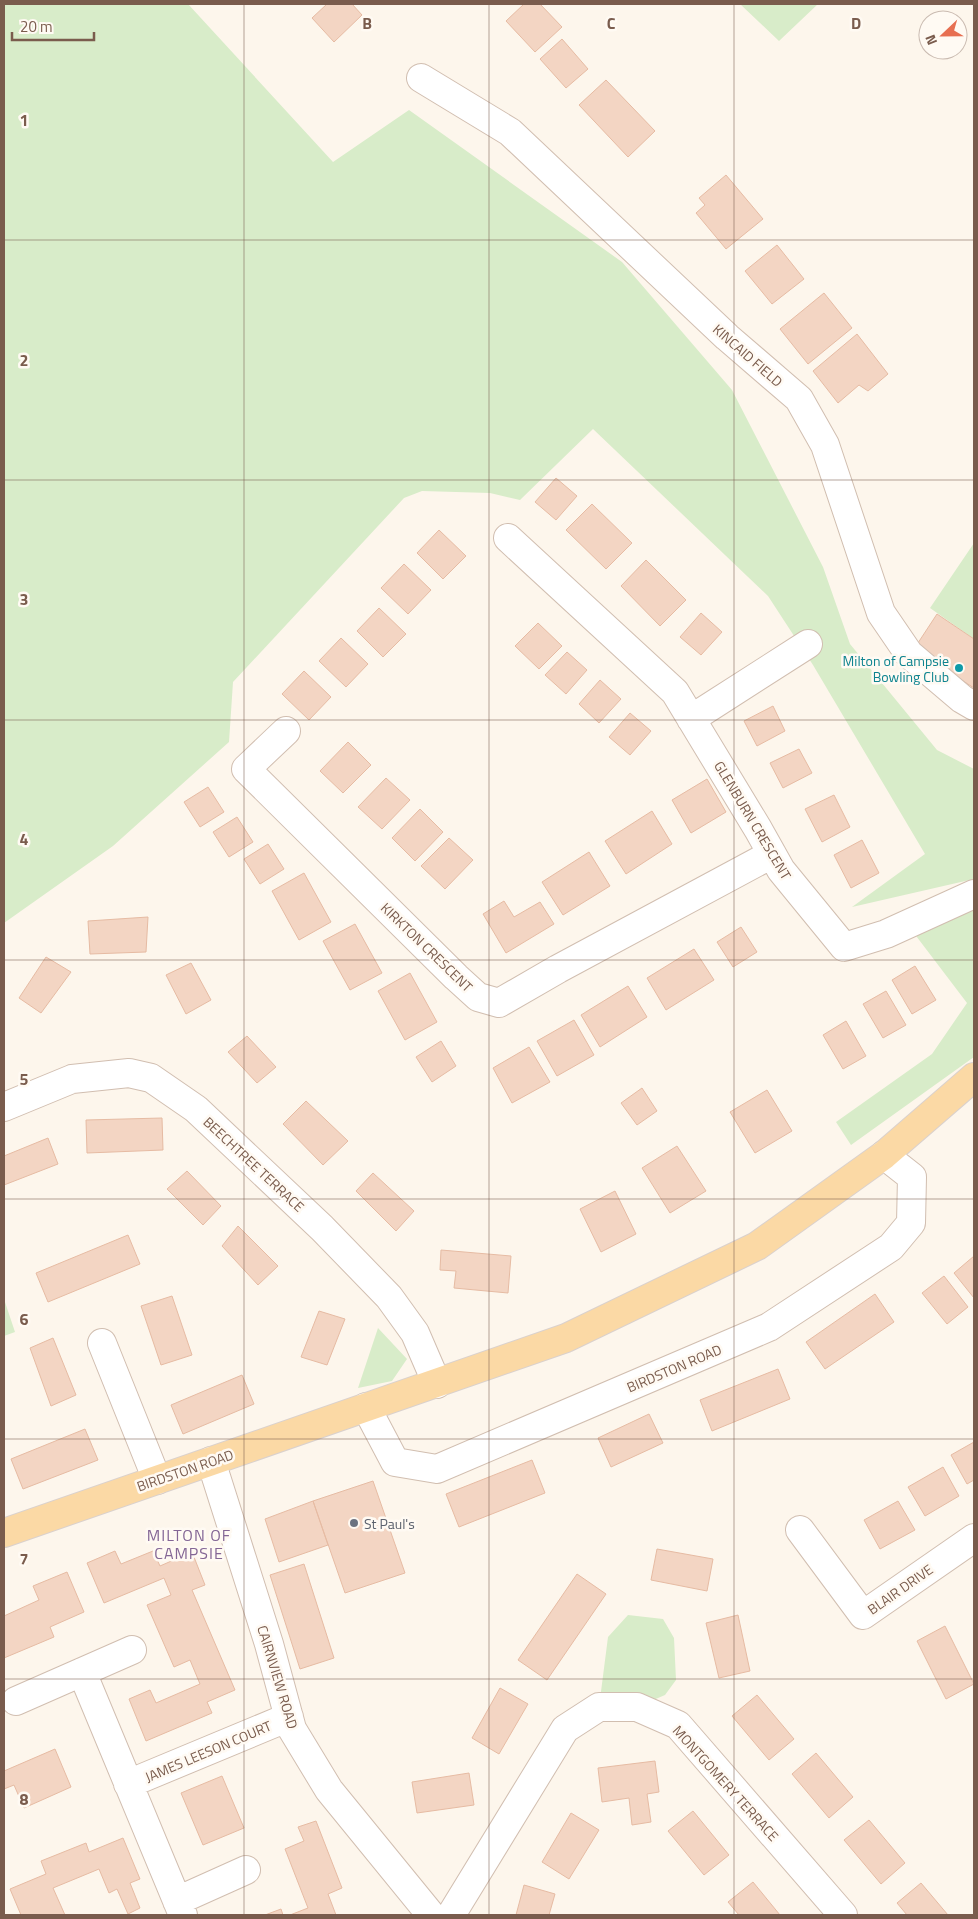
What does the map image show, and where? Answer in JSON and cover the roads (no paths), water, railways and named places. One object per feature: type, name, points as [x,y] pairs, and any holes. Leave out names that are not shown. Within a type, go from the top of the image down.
[{"type":"main road","name":"BIRDSTON ROAD","points":[[4,1533],[566,1338],[757,1246],[884,1155],[974,1077]]},
{"type":"street","name":"KINCAID FIELD","points":[[421,78],[510,132],[728,337],[799,399],[825,444],[881,613],[910,654],[962,699],[974,706]]},
{"type":"street","name":"GLENBURN CRESCENT","points":[[508,538],[675,692],[781,870],[844,947],[886,934],[974,894]]},
{"type":"street","points":[[691,719],[808,644]]},
{"type":"street","name":"KIRKTON CRESCENT","points":[[286,731],[246,769],[456,977],[478,997],[499,1003],[558,968],[772,854]]},
{"type":"street","name":"BEECHTREE TERRACE","points":[[4,1107],[72,1079],[129,1073],[151,1078],[196,1109],[322,1228],[389,1297],[415,1333],[437,1384]]},
{"type":"street","name":"BIRDSTON ROAD","points":[[366,1407],[395,1462],[437,1469],[768,1327],[891,1248],[911,1223],[912,1177],[884,1155]]},
{"type":"street","points":[[102,1343],[157,1480]]},
{"type":"street","name":"CAIRNVIEW ROAD","points":[[211,1461],[269,1644],[292,1729],[330,1790],[431,1915]]},
{"type":"street","name":"BLAIR DRIVE","points":[[800,1530],[862,1615],[974,1538]]},
{"type":"street","points":[[16,1701],[132,1650]]},
{"type":"street","name":"JAMES LEESON COURT","points":[[82,1672],[180,1908],[246,1870]]},
{"type":"street","name":"MONTGOMERY TERRACE","points":[[451,1915],[565,1729],[599,1707],[637,1706],[678,1725],[843,1915]]},
{"type":"street","name":"JAMES LEESON COURT","points":[[128,1784],[288,1717]]},
{"type":"place","name":"Milton of Campsie Bowling Club","points":[[959,668]]},
{"type":"place","name":"St Paul's","points":[[354,1523]]},
{"type":"district","name":"MILTON OF CAMPSIE","points":[[189,1544]]}]
